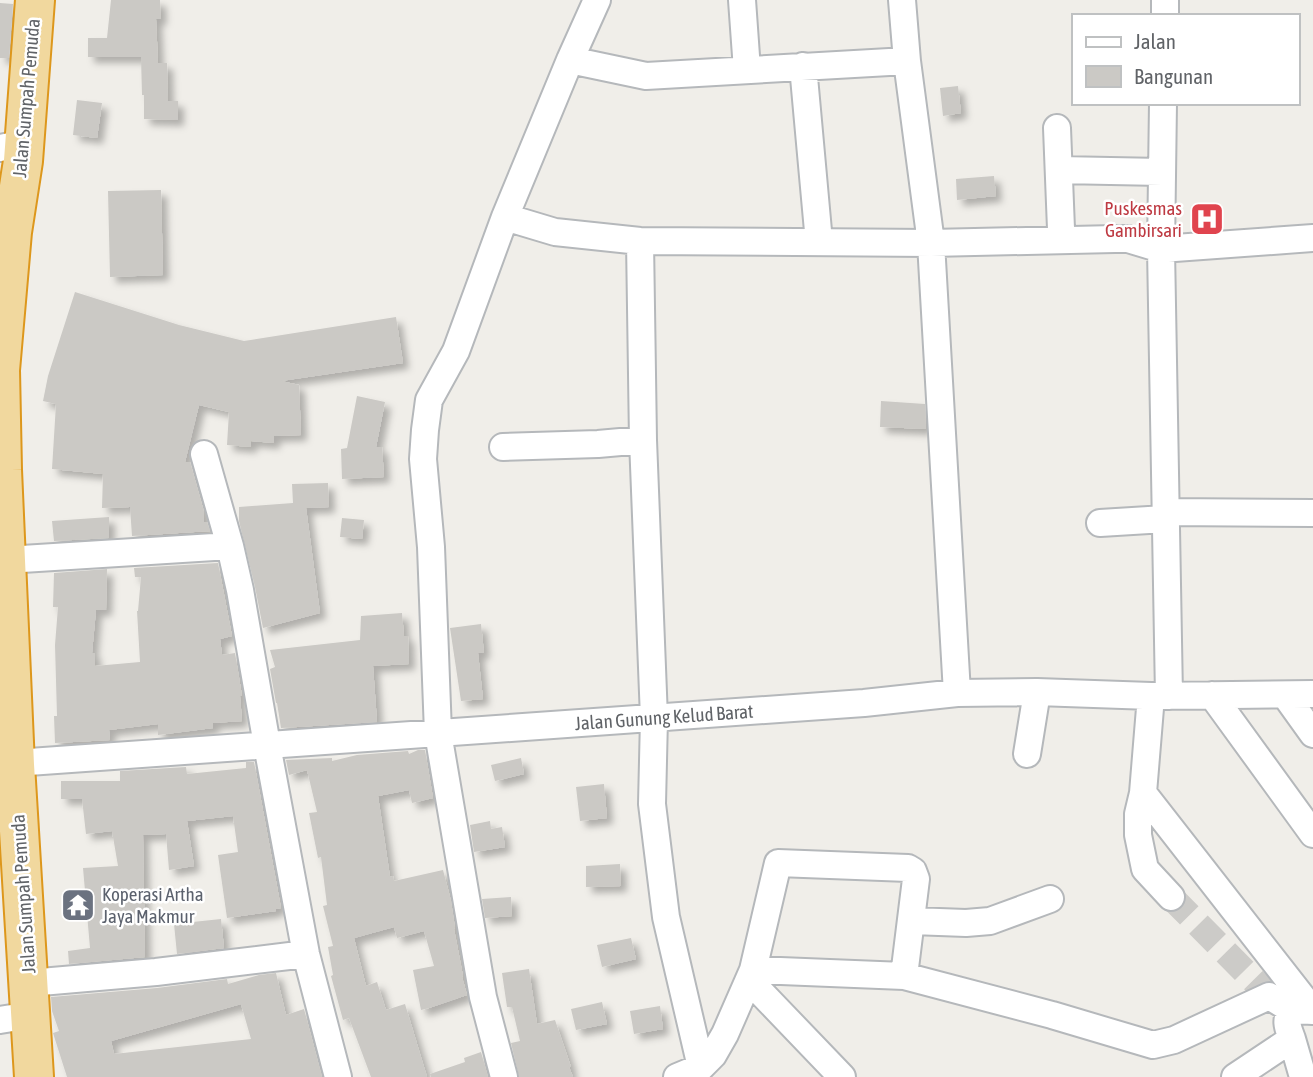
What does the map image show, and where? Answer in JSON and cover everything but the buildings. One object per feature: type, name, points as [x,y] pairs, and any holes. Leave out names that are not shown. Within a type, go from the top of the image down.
[{"type":"highway","name":"Jalan Sumpah Pemuda","points":[[34,1077],[20,1006],[7,764],[6,560],[0,370],[15,206],[16,151],[35,0]]},
{"type":"street","points":[[504,1077],[483,997],[438,733],[431,547],[423,459],[425,430],[429,400],[456,351],[505,217],[597,0]]},
{"type":"street","points":[[742,0],[747,71]]},
{"type":"street","points":[[902,0],[907,61],[931,243],[957,693]]},
{"type":"street","points":[[570,60],[646,76],[907,61]]},
{"type":"street","points":[[803,66],[818,242]]},
{"type":"street","points":[[1163,105],[1160,249],[1165,515],[1160,696],[1138,814],[1138,835],[1145,869],[1171,897]]},
{"type":"street","points":[[1057,128],[1061,229]]},
{"type":"street","points":[[1059,170],[1162,172]]},
{"type":"street","points":[[505,217],[555,232],[640,241],[931,243],[1128,239],[1160,249],[1313,239]]},
{"type":"street","points":[[640,241],[643,440],[653,718],[652,804],[689,1072],[713,1055],[751,975],[778,863],[908,867],[913,871],[916,880],[904,976]]},
{"type":"street","points":[[503,447],[643,440]]},
{"type":"street","points":[[204,454],[240,590],[306,954],[338,1077]]},
{"type":"street","points":[[1100,523],[1165,515],[1313,513]]},
{"type":"street","points":[[6,560],[230,546]]},
{"type":"street","points":[[1027,754],[1037,692]]},
{"type":"street","name":"Jalan Gunung Kelud Barat","points":[[7,764],[864,703],[957,693],[1037,692],[1160,696],[1313,694]]},
{"type":"street","points":[[1212,695],[1313,834]]},
{"type":"street","points":[[1284,695],[1313,734]]},
{"type":"street","points":[[1143,793],[1306,1010]]},
{"type":"street","points":[[912,921],[966,923],[990,920],[1050,898]]},
{"type":"street","points":[[20,1006],[156,972],[306,954]]},
{"type":"street","points":[[751,975],[904,976],[1153,1045],[1174,1040],[1269,996],[1306,1010]]},
{"type":"street","points":[[751,975],[842,1077]]},
{"type":"street","points":[[1303,1077],[1287,1027],[1287,1018],[1306,1010]]},
{"type":"street","points":[[1235,1077],[1292,1039]]},
{"type":"tunnel","points":[[1171,897],[1269,996]]},
{"type":"place","name":"Puskesmas Gambirsari","points":[[1207,219]]},
{"type":"place","name":"Koperasi Artha Jaya Makmur","points":[[78,905]]}]
